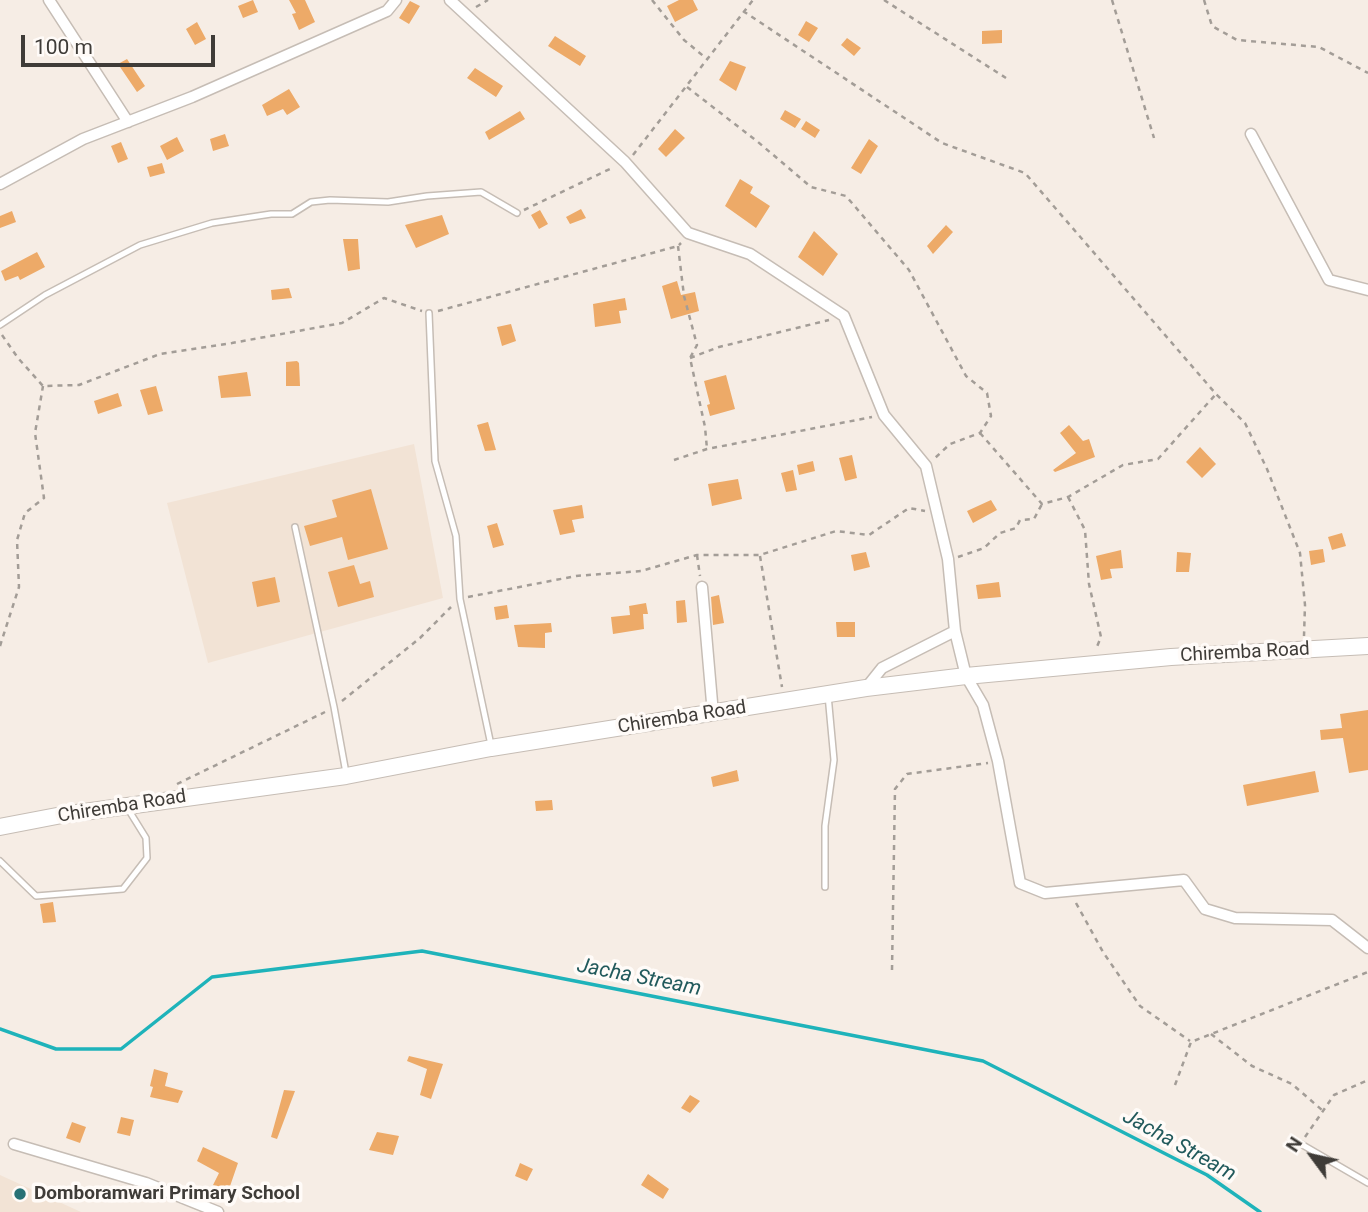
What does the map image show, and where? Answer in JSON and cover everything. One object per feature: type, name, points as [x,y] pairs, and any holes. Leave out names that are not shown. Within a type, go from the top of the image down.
[{"type":"main road","name":"Chiremba Road","points":[[0,827],[169,799],[346,776],[491,748],[866,688],[966,676],[1223,653],[1368,646]]},
{"type":"street","points":[[49,0],[128,122]]},
{"type":"street","points":[[0,184],[83,139],[192,97],[387,11],[396,0]]},
{"type":"street","points":[[450,0],[625,162],[688,233],[750,254],[844,316],[884,415],[926,466],[948,559],[955,631],[966,676],[983,705],[998,761],[1020,883],[1045,893],[1184,880],[1205,909],[1235,918],[1332,920],[1368,948]]},
{"type":"street","points":[[1251,134],[1329,280],[1368,290]]},
{"type":"street","points":[[702,587],[713,714]]},
{"type":"street","points":[[866,688],[883,668],[955,631]]},
{"type":"street","points":[[14,1144],[146,1183],[218,1212]]},
{"type":"lane","points":[[0,325],[45,295],[140,245],[212,223],[271,214],[292,214],[311,202],[388,202],[481,192],[517,213]]},
{"type":"lane","points":[[429,313],[435,461],[456,536],[460,598],[491,748]]},
{"type":"lane","points":[[295,527],[346,776]]},
{"type":"lane","points":[[825,887],[825,826],[834,760],[828,694]]},
{"type":"lane","points":[[0,860],[36,895],[123,889],[147,858],[146,838],[126,806]]},
{"type":"lane","points":[[1301,1143],[1368,1182]]},
{"type":"path","points":[[466,13],[488,0]]},
{"type":"path","points":[[652,0],[684,40],[707,59]]},
{"type":"path","points":[[517,213],[625,162],[633,155],[753,0]]},
{"type":"path","points":[[884,0],[1006,78]]},
{"type":"path","points":[[1112,0],[1154,138]]},
{"type":"path","points":[[1204,0],[1212,26],[1237,40],[1319,47],[1368,73]]},
{"type":"path","points":[[743,11],[942,143],[1025,173],[1216,394],[1245,423],[1267,469],[1300,553],[1305,605],[1304,650]]},
{"type":"path","points":[[687,88],[811,187],[846,196],[909,270],[966,376],[987,393],[991,416],[981,433],[950,444],[926,466]]},
{"type":"path","points":[[0,332],[18,358],[43,386],[79,385],[160,354],[232,344],[342,323],[384,298],[429,313],[678,246],[688,233]]},
{"type":"path","points":[[678,246],[684,296],[697,345],[691,358],[707,449]]},
{"type":"path","points":[[691,358],[719,346],[844,316]]},
{"type":"path","points":[[0,646],[19,587],[17,540],[25,513],[44,498],[36,433],[43,386]]},
{"type":"path","points":[[948,559],[984,548],[1000,533],[1016,527],[1020,520],[1034,519],[1042,504],[1068,497],[1123,464],[1158,459],[1216,394]]},
{"type":"path","points":[[674,460],[707,449],[884,415]]},
{"type":"path","points":[[981,433],[1042,504]]},
{"type":"path","points":[[1068,497],[1085,530],[1089,584],[1101,637],[1089,665]]},
{"type":"path","points":[[169,799],[177,785],[334,707],[420,638],[460,598],[576,576],[641,570],[697,555],[760,555],[836,531],[869,535],[909,508],[937,513]]},
{"type":"path","points":[[697,555],[702,587]]},
{"type":"path","points":[[760,555],[785,701]]},
{"type":"path","points":[[892,970],[895,789],[907,774],[998,761]]},
{"type":"path","points":[[1070,891],[1103,952],[1140,1006],[1191,1042]]},
{"type":"path","points":[[1175,1085],[1191,1042],[1368,972]]},
{"type":"path","points":[[1211,1034],[1252,1066],[1292,1084],[1322,1111]]},
{"type":"path","points":[[1301,1143],[1334,1095],[1368,1080]]},
{"type":"shaded area","points":[[414,444],[443,598],[208,663],[167,503]]},
{"type":"shaded area","name":"Domboramwari Primary School","points":[[0,1175],[81,1212],[0,1212]]},
{"type":"building","points":[[253,0],[258,12],[243,18],[238,6]]},
{"type":"building","points":[[289,0],[305,0],[315,22],[299,30],[292,14],[296,13]]},
{"type":"building","points":[[679,0],[693,0],[698,10],[675,22],[667,6]]},
{"type":"building","points":[[410,1],[420,6],[409,24],[399,18]]},
{"type":"building","points":[[806,21],[818,28],[809,42],[798,35]]},
{"type":"building","points":[[197,22],[206,39],[195,45],[186,29]]},
{"type":"building","points":[[1002,30],[1002,43],[982,44],[982,31]]},
{"type":"building","points":[[555,36],[586,56],[580,66],[548,46]]},
{"type":"building","points":[[847,38],[861,48],[854,56],[841,45]]},
{"type":"building","points":[[127,59],[145,86],[137,92],[118,64]]},
{"type":"building","points":[[730,61],[746,67],[736,91],[719,80]]},
{"type":"building","points":[[475,68],[503,86],[496,97],[467,78]]},
{"type":"building","points":[[289,89],[300,107],[287,115],[283,109],[267,116],[262,105]]},
{"type":"building","points":[[785,110],[801,119],[795,128],[780,119]]},
{"type":"building","points":[[520,111],[525,119],[489,140],[485,132]]},
{"type":"building","points":[[806,121],[820,130],[815,138],[801,129]]},
{"type":"building","points":[[675,129],[685,138],[666,157],[658,149]]},
{"type":"building","points":[[225,134],[229,146],[213,151],[210,139]]},
{"type":"building","points":[[177,137],[184,151],[167,160],[160,146]]},
{"type":"building","points":[[869,139],[878,146],[861,174],[851,168]]},
{"type":"building","points":[[121,142],[128,159],[118,163],[111,146]]},
{"type":"building","points":[[162,163],[165,173],[150,177],[147,167]]},
{"type":"building","points":[[740,179],[753,187],[750,193],[770,206],[756,228],[725,206]]},
{"type":"building","points":[[581,209],[586,218],[570,224],[566,217]]},
{"type":"building","points":[[540,210],[548,224],[539,229],[531,215]]},
{"type":"building","points":[[12,211],[16,222],[0,228],[0,216]]},
{"type":"building","points":[[442,215],[449,234],[416,248],[405,225]]},
{"type":"building","points":[[946,225],[953,232],[933,254],[927,246]]},
{"type":"building","points":[[814,231],[838,254],[823,276],[798,257]]},
{"type":"building","points":[[343,239],[358,239],[360,269],[348,271]]},
{"type":"building","points":[[37,252],[45,267],[20,280],[18,276],[5,281],[1,271]]},
{"type":"building","points":[[677,281],[681,295],[695,292],[699,311],[671,319],[662,286]]},
{"type":"building","points":[[289,288],[292,298],[272,300],[271,290]]},
{"type":"building","points":[[625,298],[627,310],[619,311],[621,323],[595,327],[593,304]]},
{"type":"building","points":[[511,324],[516,341],[502,346],[497,327]]},
{"type":"building","points":[[297,361],[300,386],[286,386],[286,362]]},
{"type":"building","points":[[247,372],[251,396],[221,398],[218,376]]},
{"type":"building","points":[[726,375],[735,409],[710,416],[704,381]]},
{"type":"building","points":[[156,386],[163,411],[148,415],[140,390]]},
{"type":"building","points":[[118,393],[122,406],[98,414],[94,401]]},
{"type":"building","points":[[488,422],[496,450],[485,451],[477,425]]},
{"type":"building","points":[[1069,425],[1083,441],[1089,439],[1095,457],[1055,472],[1053,470],[1076,453],[1060,433]]},
{"type":"building","points":[[1200,447],[1216,464],[1202,478],[1186,462]]},
{"type":"building","points":[[852,455],[857,478],[845,481],[839,458]]},
{"type":"building","points":[[813,461],[815,471],[799,475],[797,465]]},
{"type":"building","points":[[793,470],[797,490],[786,492],[781,473]]},
{"type":"building","points":[[738,479],[742,499],[712,506],[708,484]]},
{"type":"building","points":[[371,489],[388,549],[348,560],[342,537],[310,546],[304,526],[337,517],[332,500]]},
{"type":"building","points":[[991,500],[997,510],[973,523],[967,511]]},
{"type":"building","points":[[582,505],[584,518],[572,520],[575,532],[560,535],[553,510]]},
{"type":"building","points":[[497,523],[504,545],[493,548],[487,526]]},
{"type":"building","points":[[1342,533],[1346,546],[1332,550],[1328,537]]},
{"type":"building","points":[[1323,549],[1325,562],[1311,565],[1309,551]]},
{"type":"building","points":[[1121,550],[1123,568],[1110,569],[1112,578],[1101,580],[1096,556]]},
{"type":"building","points":[[866,552],[870,567],[854,571],[851,555]]},
{"type":"building","points":[[1177,552],[1191,553],[1189,572],[1176,572]]},
{"type":"building","points":[[354,565],[360,584],[370,581],[374,597],[338,607],[328,572]]},
{"type":"building","points":[[275,577],[280,602],[257,607],[252,582]]},
{"type":"building","points":[[999,582],[1001,597],[978,599],[976,585]]},
{"type":"building","points":[[719,595],[724,623],[713,625],[711,597]]},
{"type":"building","points":[[685,600],[687,622],[677,623],[676,601]]},
{"type":"building","points":[[646,603],[648,614],[643,614],[644,629],[613,634],[611,617],[630,615],[629,606]]},
{"type":"building","points":[[507,605],[509,618],[496,620],[494,607]]},
{"type":"building","points":[[836,622],[855,622],[855,637],[837,637]]},
{"type":"building","points":[[551,623],[552,632],[545,633],[545,648],[518,647],[514,625]]},
{"type":"building","points":[[1368,710],[1368,770],[1349,773],[1343,738],[1321,740],[1320,730],[1342,728],[1340,714]]},
{"type":"building","points":[[737,770],[739,781],[713,787],[711,777]]},
{"type":"building","points":[[1315,771],[1319,792],[1247,806],[1243,785]]},
{"type":"building","points":[[552,800],[553,810],[536,811],[535,801]]},
{"type":"building","points":[[53,902],[56,922],[43,923],[40,904]]},
{"type":"building","points":[[409,1056],[443,1064],[431,1099],[420,1095],[427,1069],[407,1061]]},
{"type":"building","points":[[154,1069],[168,1073],[165,1086],[183,1091],[178,1103],[150,1097]]},
{"type":"building","points":[[284,1090],[295,1091],[277,1139],[271,1137]]},
{"type":"building","points":[[690,1095],[700,1101],[690,1113],[681,1108]]},
{"type":"building","points":[[121,1117],[134,1120],[130,1136],[117,1133]]},
{"type":"building","points":[[72,1122],[86,1127],[80,1143],[66,1138]]},
{"type":"building","points":[[377,1132],[399,1136],[393,1155],[369,1150]]},
{"type":"building","points":[[203,1147],[238,1163],[228,1192],[213,1185],[219,1173],[197,1161]]},
{"type":"building","points":[[520,1163],[533,1169],[527,1181],[515,1176]]},
{"type":"building","points":[[648,1174],[669,1189],[663,1199],[641,1185]]},
{"type":"waterway","name":"Jacha Stream","points":[[0,1029],[56,1049],[121,1049],[212,977],[422,951],[983,1061],[1207,1175],[1260,1212]]},
{"type":"place","name":"Domboramwari Primary School","points":[[20,1194]]}]
